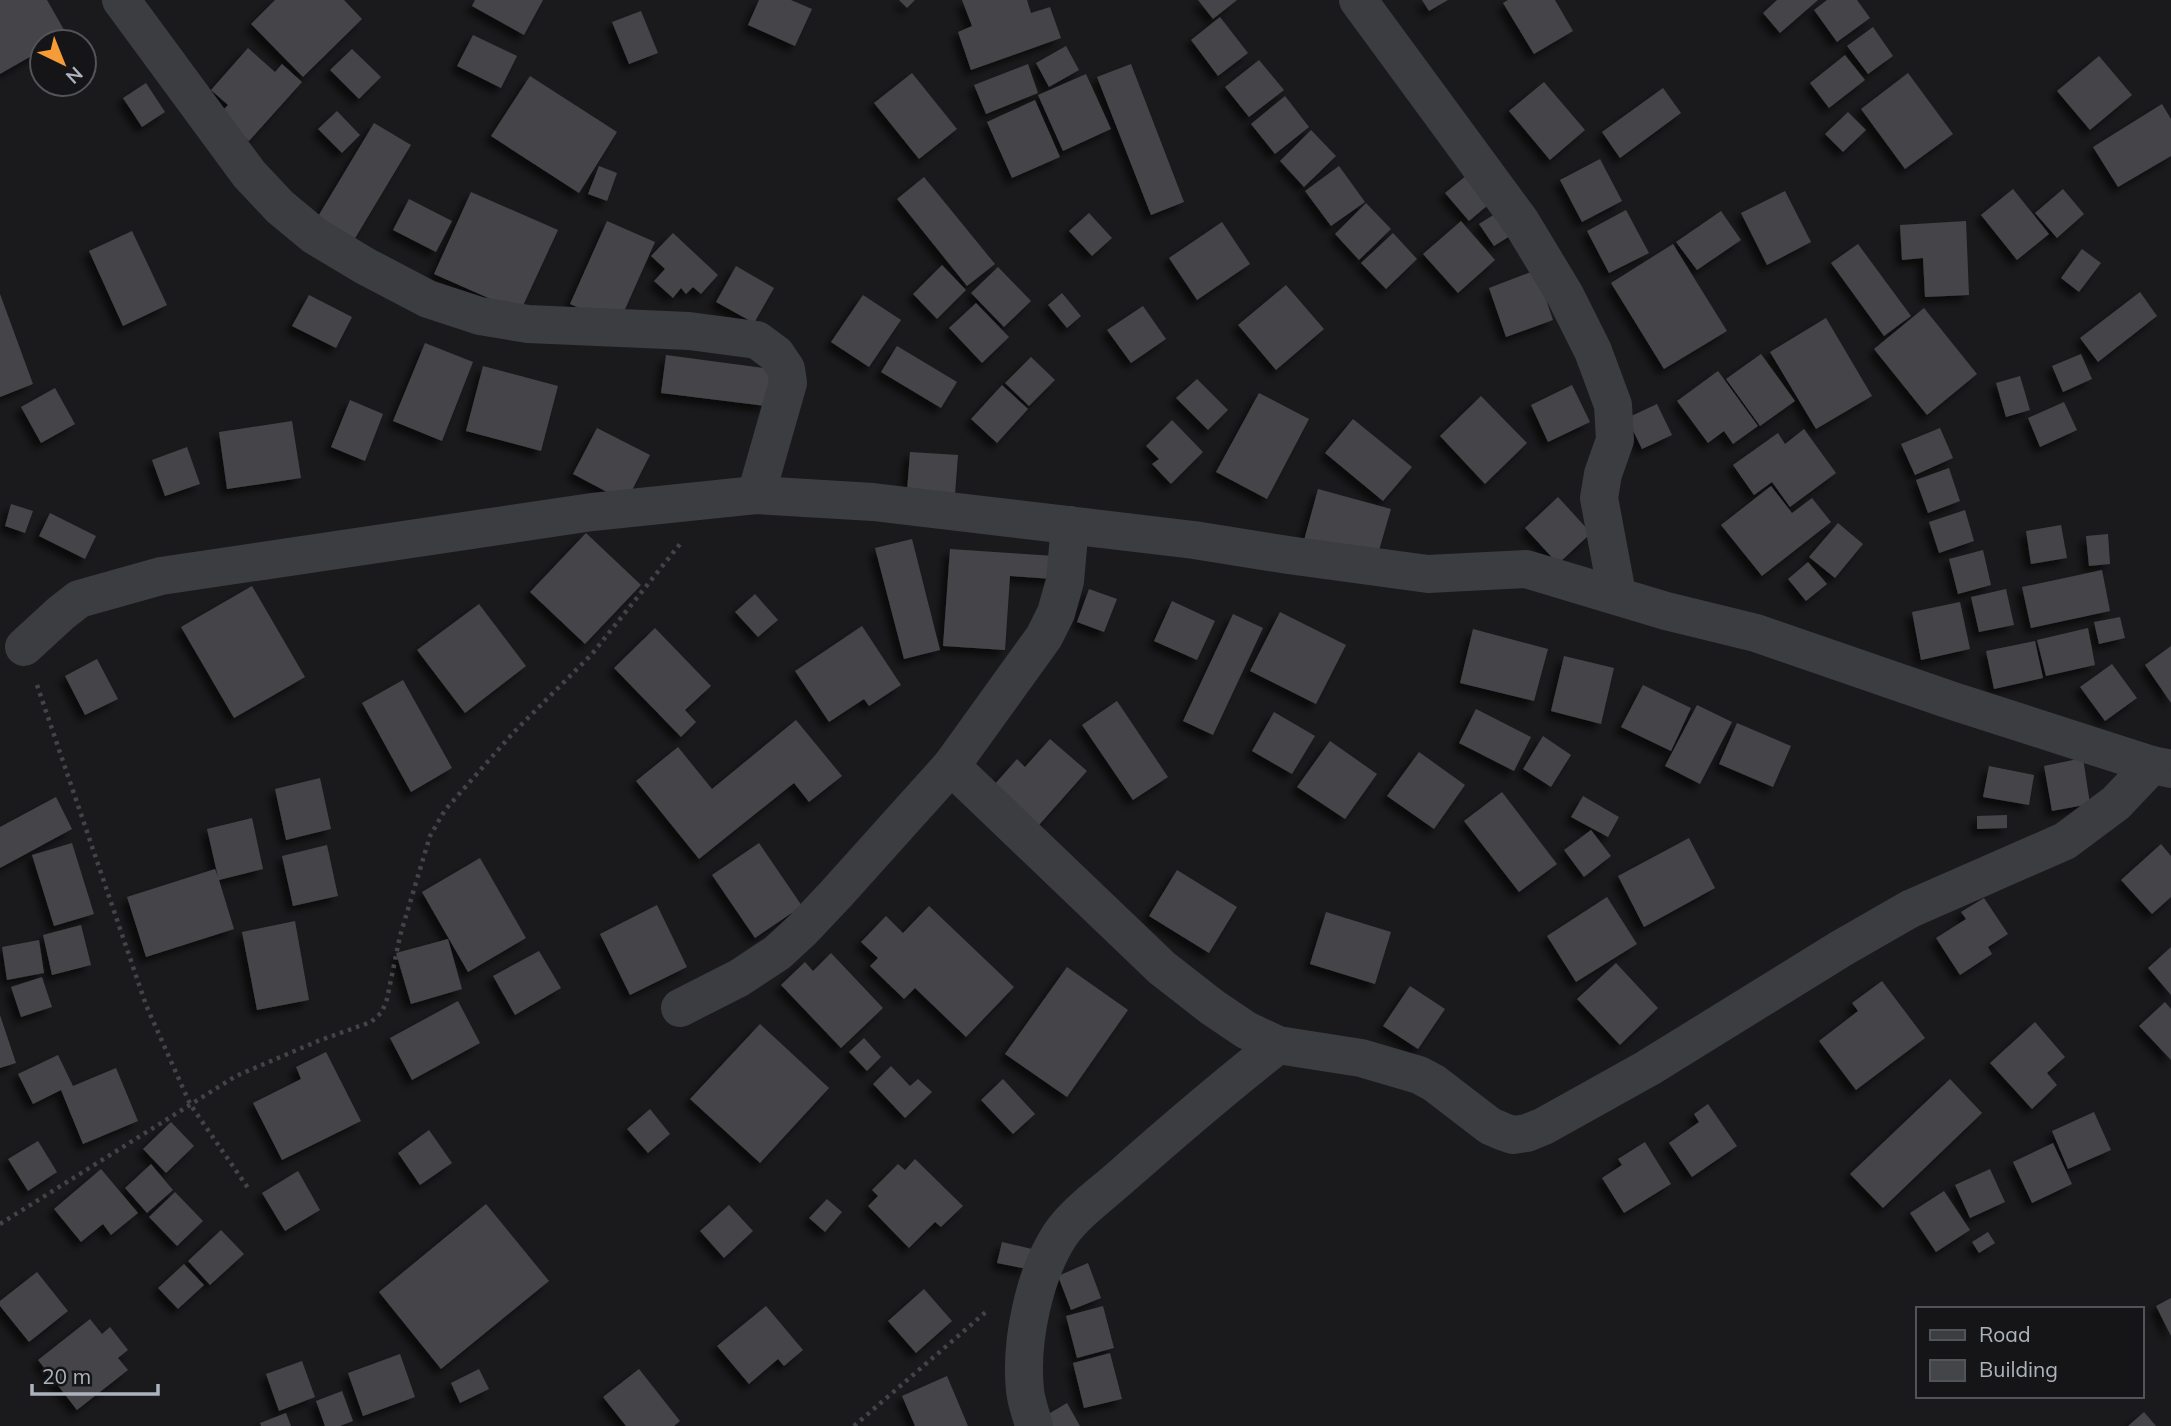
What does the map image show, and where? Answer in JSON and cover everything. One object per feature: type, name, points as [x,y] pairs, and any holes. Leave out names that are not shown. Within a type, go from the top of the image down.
[{"type":"street","points":[[121,0],[249,174],[279,207],[315,236],[365,266],[428,299],[480,316],[528,324],[724,335],[757,340],[776,354],[786,369],[788,383],[756,495]]},
{"type":"street","points":[[1358,0],[1521,222],[1593,351],[1613,405],[1615,440],[1603,474],[1599,498],[1616,594]]},
{"type":"street","points":[[24,647],[79,599],[161,576],[566,515],[756,495],[873,502],[1070,525],[1428,574],[1526,569],[1667,611],[1756,633],[1953,701],[2161,767]]},
{"type":"street","points":[[680,1008],[738,978],[777,953],[811,921],[951,766],[1031,656],[1056,613],[1065,581],[1070,525]]},
{"type":"street","points":[[951,766],[1162,968],[1246,1030],[1278,1045],[1361,1058],[1402,1069],[1434,1083],[1490,1126],[1513,1135],[1527,1133],[1648,1068],[1910,909],[2065,841],[2161,767]]},
{"type":"street","points":[[1034,1426],[1024,1391],[1031,1310],[1046,1260],[1062,1233],[1089,1205],[1209,1098],[1278,1045]]},
{"type":"path","points":[[0,1224],[236,1076],[318,1041],[362,1026],[382,1012],[400,936],[430,836],[445,810],[513,733],[592,654],[715,501]]},
{"type":"path","points":[[24,647],[145,1005],[190,1104],[248,1188]]},
{"type":"path","points":[[854,1426],[996,1303]]},
{"type":"building","points":[[0,0],[47,0],[63,28],[28,28],[28,58],[0,74]]},
{"type":"building","points":[[275,0],[344,0],[362,19],[303,77],[251,24]]},
{"type":"building","points":[[475,0],[543,0],[524,35],[472,6]]},
{"type":"building","points":[[759,0],[791,0],[812,9],[795,46],[748,25]]},
{"type":"building","points":[[899,0],[915,0],[907,8]]},
{"type":"building","points":[[962,0],[1027,0],[1031,13],[1050,7],[1061,38],[971,70],[958,32],[972,26]]},
{"type":"building","points":[[1198,0],[1237,0],[1213,19]]},
{"type":"building","points":[[1422,0],[1448,0],[1429,11]]},
{"type":"building","points":[[1508,0],[1555,0],[1573,31],[1534,54],[1503,3]]},
{"type":"building","points":[[1777,0],[1818,0],[1780,33],[1763,13]]},
{"type":"building","points":[[1827,0],[1857,0],[1870,18],[1837,42],[1814,10]]},
{"type":"building","points":[[641,11],[658,53],[629,64],[612,22]]},
{"type":"building","points":[[1220,17],[1248,53],[1218,76],[1191,40]]},
{"type":"building","points":[[1873,27],[1893,56],[1868,74],[1847,46]]},
{"type":"building","points":[[473,35],[517,56],[501,88],[457,66]]},
{"type":"building","points":[[1066,46],[1079,70],[1049,87],[1036,63]]},
{"type":"building","points":[[248,48],[275,72],[282,64],[302,82],[249,141],[219,114],[228,105],[211,90]]},
{"type":"building","points":[[352,49],[381,77],[359,99],[330,70]]},
{"type":"building","points":[[1845,55],[1865,80],[1829,108],[1810,83]]},
{"type":"building","points":[[2099,56],[2132,95],[2090,130],[2057,91]]},
{"type":"building","points":[[1259,60],[1284,90],[1249,117],[1225,87]]},
{"type":"building","points":[[1028,64],[1038,93],[986,114],[974,85]]},
{"type":"building","points":[[1131,64],[1184,202],[1151,215],[1097,77]]},
{"type":"building","points":[[912,73],[957,129],[919,159],[874,103]]},
{"type":"building","points":[[1908,73],[1953,134],[1905,169],[1861,109]]},
{"type":"building","points":[[1086,74],[1111,129],[1063,151],[1038,95]]},
{"type":"building","points":[[530,76],[617,132],[579,193],[491,136]]},
{"type":"building","points":[[1544,82],[1585,130],[1550,160],[1509,111]]},
{"type":"building","points":[[146,83],[165,112],[142,127],[123,98]]},
{"type":"building","points":[[1663,88],[1681,113],[1620,158],[1602,132]]},
{"type":"building","points":[[1285,96],[1309,127],[1275,154],[1251,124]]},
{"type":"building","points":[[1035,100],[1060,157],[1012,178],[987,122]]},
{"type":"building","points":[[2162,104],[2171,119],[2171,156],[2118,187],[2093,147]]},
{"type":"building","points":[[337,111],[360,135],[342,153],[318,129]]},
{"type":"building","points":[[1848,112],[1866,130],[1843,152],[1825,134]]},
{"type":"building","points":[[374,123],[411,145],[351,245],[314,223]]},
{"type":"building","points":[[1311,130],[1336,156],[1304,187],[1280,161]]},
{"type":"building","points":[[1600,159],[1622,201],[1582,222],[1560,180]]},
{"type":"building","points":[[599,166],[617,173],[607,201],[588,194]]},
{"type":"building","points":[[1339,166],[1365,202],[1331,226],[1305,191]]},
{"type":"building","points":[[1467,175],[1494,200],[1469,221],[1445,193]]},
{"type":"building","points":[[924,177],[995,264],[967,286],[897,199]]},
{"type":"building","points":[[2013,189],[2049,234],[2017,260],[1981,215]]},
{"type":"building","points":[[2063,189],[2084,214],[2057,238],[2035,213]]},
{"type":"building","points":[[1785,191],[1811,242],[1767,265],[1741,213]]},
{"type":"building","points":[[471,192],[558,230],[520,312],[434,274]]},
{"type":"building","points":[[409,199],[452,221],[436,252],[393,230]]},
{"type":"building","points":[[1366,203],[1391,229],[1359,260],[1335,234]]},
{"type":"building","points":[[1503,209],[1518,231],[1494,246],[1479,224]]},
{"type":"building","points":[[1626,210],[1649,253],[1609,273],[1587,231]]},
{"type":"building","points":[[1721,211],[1741,240],[1697,270],[1676,242]]},
{"type":"building","points":[[1089,213],[1112,238],[1092,256],[1069,231]]},
{"type":"building","points":[[607,221],[655,242],[618,325],[570,304]]},
{"type":"building","points":[[1461,221],[1495,260],[1458,293],[1423,254]]},
{"type":"building","points":[[1966,221],[1969,295],[1925,297],[1923,258],[1902,260],[1900,225]]},
{"type":"building","points":[[1222,222],[1250,264],[1197,300],[1169,258]]},
{"type":"building","points":[[132,231],[167,305],[123,326],[89,251]]},
{"type":"building","points":[[673,233],[718,275],[701,294],[693,287],[686,294],[681,288],[673,298],[654,281],[665,269],[651,256]]},
{"type":"building","points":[[1393,233],[1417,259],[1386,289],[1361,263]]},
{"type":"building","points":[[1673,244],[1727,331],[1664,369],[1611,283]]},
{"type":"building","points":[[1858,244],[1911,316],[1884,336],[1831,263]]},
{"type":"building","points":[[2082,249],[2101,263],[2079,292],[2061,278]]},
{"type":"building","points":[[942,265],[966,290],[937,319],[913,294]]},
{"type":"building","points":[[736,266],[774,288],[754,323],[716,302]]},
{"type":"building","points":[[998,267],[1031,301],[1004,327],[971,293]]},
{"type":"building","points":[[1536,270],[1553,320],[1506,337],[1489,288]]},
{"type":"building","points":[[1286,285],[1324,329],[1276,370],[1238,325]]},
{"type":"building","points":[[2140,292],[2157,316],[2098,362],[2080,338]]},
{"type":"building","points":[[1062,293],[1081,316],[1067,328],[1048,305]]},
{"type":"building","points":[[0,294],[33,384],[0,397]]},
{"type":"building","points":[[309,295],[352,317],[336,348],[292,326]]},
{"type":"building","points":[[863,295],[901,320],[869,367],[831,342]]},
{"type":"building","points":[[976,303],[1009,337],[982,363],[949,328]]},
{"type":"building","points":[[1143,306],[1166,339],[1131,363],[1107,330]]},
{"type":"building","points":[[1924,308],[1977,374],[1927,415],[1874,349]]},
{"type":"building","points":[[1826,318],[1872,396],[1816,429],[1770,352]]},
{"type":"building","points":[[425,343],[473,362],[442,441],[393,421]]},
{"type":"building","points":[[897,346],[957,382],[941,408],[881,372]]},
{"type":"building","points":[[1761,354],[1795,401],[1760,426],[1726,379]]},
{"type":"building","points":[[2081,354],[2092,379],[2063,392],[2052,366]]},
{"type":"building","points":[[666,355],[771,369],[766,406],[661,393]]},
{"type":"building","points":[[1031,357],[1055,380],[1029,406],[1005,383]]},
{"type":"building","points":[[483,366],[558,386],[541,451],[466,431]]},
{"type":"building","points":[[1718,371],[1758,426],[1733,444],[1724,431],[1708,443],[1677,401]]},
{"type":"building","points":[[2020,376],[2030,410],[2006,417],[1996,383]]},
{"type":"building","points":[[1197,379],[1228,410],[1208,430],[1176,398]]},
{"type":"building","points":[[1002,385],[1028,409],[997,443],[971,419]]},
{"type":"building","points":[[1572,385],[1590,422],[1548,442],[1531,405]]},
{"type":"building","points":[[55,388],[75,424],[41,443],[21,407]]},
{"type":"building","points":[[1259,393],[1309,419],[1267,499],[1216,472]]},
{"type":"building","points":[[1481,396],[1527,443],[1485,484],[1440,436]]},
{"type":"building","points":[[350,400],[383,414],[365,461],[331,447]]},
{"type":"building","points":[[2064,402],[2077,430],[2040,447],[2028,418]]},
{"type":"building","points":[[1657,404],[1672,435],[1642,449],[1627,418]]},
{"type":"building","points":[[1353,419],[1412,467],[1383,501],[1325,453]]},
{"type":"building","points":[[1172,420],[1203,452],[1171,484],[1152,464],[1159,459],[1146,446]]},
{"type":"building","points":[[292,421],[301,478],[227,489],[219,432]]},
{"type":"building","points":[[597,428],[650,455],[626,502],[573,474]]},
{"type":"building","points":[[1940,428],[1953,458],[1915,475],[1901,444]]},
{"type":"building","points":[[1804,429],[1836,473],[1790,507],[1772,482],[1754,495],[1733,465],[1778,433],[1785,444]]},
{"type":"building","points":[[187,447],[200,484],[165,496],[152,460]]},
{"type":"building","points":[[910,452],[958,455],[954,507],[906,504]]},
{"type":"building","points":[[1949,468],[1960,501],[1928,513],[1916,480]]},
{"type":"building","points":[[1771,486],[1792,513],[1812,498],[1831,522],[1762,576],[1721,525]]},
{"type":"building","points":[[1318,489],[1391,509],[1375,564],[1303,544]]},
{"type":"building","points":[[1558,497],[1591,533],[1558,564],[1525,528]]},
{"type":"building","points":[[11,504],[33,511],[25,533],[5,526]]},
{"type":"building","points":[[1965,510],[1974,541],[1939,553],[1929,522]]},
{"type":"building","points":[[50,513],[96,536],[85,559],[39,536]]},
{"type":"building","points":[[1838,523],[1863,544],[1835,578],[1809,557]]},
{"type":"building","points":[[2061,525],[2067,558],[2031,564],[2026,531]]},
{"type":"building","points":[[586,533],[641,585],[585,644],[530,592]]},
{"type":"building","points":[[2108,534],[2110,564],[2089,566],[2086,536]]},
{"type":"building","points":[[912,539],[940,650],[904,659],[875,548]]},
{"type":"building","points":[[950,549],[1054,556],[1053,579],[1010,576],[1005,650],[943,646]]},
{"type":"building","points":[[1983,550],[1991,585],[1958,594],[1949,559]]},
{"type":"building","points":[[1808,562],[1827,584],[1806,601],[1788,579]]},
{"type":"building","points":[[2102,570],[2110,611],[2031,628],[2022,587]]},
{"type":"building","points":[[252,586],[305,677],[234,718],[181,627]]},
{"type":"building","points":[[1089,589],[1117,599],[1104,632],[1077,622]]},
{"type":"building","points":[[2006,589],[2014,625],[1979,632],[1971,597]]},
{"type":"building","points":[[755,594],[778,620],[758,637],[735,612]]},
{"type":"building","points":[[1172,601],[1215,621],[1197,660],[1154,641]]},
{"type":"building","points":[[1960,602],[1970,649],[1921,660],[1912,612]]},
{"type":"building","points":[[479,604],[526,666],[465,713],[417,650]]},
{"type":"building","points":[[1280,612],[1346,645],[1316,704],[1250,671]]},
{"type":"building","points":[[1233,614],[1263,628],[1213,735],[1183,721]]},
{"type":"building","points":[[2120,617],[2125,638],[2099,644],[2094,622]]},
{"type":"building","points":[[862,626],[901,685],[869,706],[864,699],[829,722],[795,671]]},
{"type":"building","points":[[655,628],[711,686],[685,710],[696,722],[681,737],[614,668]]},
{"type":"building","points":[[2088,628],[2095,665],[2046,676],[2037,640]]},
{"type":"building","points":[[1473,629],[1548,649],[1534,701],[1460,683]]},
{"type":"building","points":[[2035,641],[2043,678],[1994,689],[1986,651]]},
{"type":"building","points":[[2171,646],[2171,703],[2145,665]]},
{"type":"building","points":[[1564,656],[1614,668],[1601,724],[1551,711]]},
{"type":"building","points":[[97,659],[118,699],[85,715],[65,676]]},
{"type":"building","points":[[2112,664],[2137,698],[2105,721],[2080,687]]},
{"type":"building","points":[[403,680],[452,768],[411,792],[362,703]]},
{"type":"building","points":[[1643,685],[1691,708],[1671,751],[1621,727]]},
{"type":"building","points":[[1117,701],[1168,777],[1133,800],[1082,725]]},
{"type":"building","points":[[1697,705],[1732,722],[1700,784],[1665,766]]},
{"type":"building","points":[[1476,709],[1531,737],[1514,771],[1459,743]]},
{"type":"building","points":[[1274,712],[1315,736],[1292,774],[1252,751]]},
{"type":"building","points":[[796,720],[842,776],[809,802],[794,783],[699,859],[636,781],[678,747],[712,789]]},
{"type":"building","points":[[1737,723],[1791,746],[1773,787],[1719,764]]},
{"type":"building","points":[[1543,736],[1571,755],[1551,787],[1523,769]]},
{"type":"building","points":[[1050,739],[1087,771],[1039,825],[994,785],[1017,759],[1025,767]]},
{"type":"building","points":[[1330,741],[1377,774],[1345,819],[1297,787]]},
{"type":"building","points":[[1419,752],[1465,785],[1434,829],[1387,796]]},
{"type":"building","points":[[2083,758],[2090,804],[2052,811],[2044,766]]},
{"type":"building","points":[[1989,766],[2034,775],[2029,805],[1983,797]]},
{"type":"building","points":[[320,778],[331,829],[286,840],[275,789]]},
{"type":"building","points":[[1502,792],[1557,864],[1519,892],[1464,821]]},
{"type":"building","points":[[1583,796],[1619,817],[1608,837],[1571,817]]},
{"type":"building","points":[[56,797],[72,829],[0,868],[0,827]]},
{"type":"building","points":[[2007,815],[2007,828],[1977,829],[1977,816]]},
{"type":"building","points":[[252,818],[263,869],[219,880],[234,929],[146,957],[127,897],[215,869],[218,877],[207,829]]},
{"type":"building","points":[[1591,830],[1611,856],[1584,877],[1564,850]]},
{"type":"building","points":[[1689,838],[1715,888],[1644,927],[1618,876]]},
{"type":"building","points":[[72,843],[94,914],[54,926],[32,855]]},
{"type":"building","points":[[759,843],[802,906],[755,938],[712,875]]},
{"type":"building","points":[[2161,844],[2171,856],[2171,897],[2152,914],[2121,880]]},
{"type":"building","points":[[327,845],[338,896],[293,906],[282,856]]},
{"type":"building","points":[[480,858],[526,938],[468,972],[422,892]]},
{"type":"building","points":[[1177,870],[1237,907],[1209,953],[1149,916]]},
{"type":"building","points":[[1607,897],[1637,944],[1576,982],[1547,936]]},
{"type":"building","points":[[1984,898],[2008,934],[1988,947],[1992,954],[1960,975],[1936,938],[1966,919],[1961,912]]},
{"type":"building","points":[[657,905],[687,967],[630,995],[600,934]]},
{"type":"building","points":[[929,906],[1014,987],[966,1037],[915,988],[904,999],[870,966],[878,958],[861,942],[886,916],[903,933]]},
{"type":"building","points":[[1326,912],[1391,932],[1375,984],[1310,964]]},
{"type":"building","points":[[295,921],[309,1000],[257,1010],[242,932]]},
{"type":"building","points":[[81,925],[91,965],[52,975],[43,935]]},
{"type":"building","points":[[448,939],[462,989],[411,1004],[396,953]]},
{"type":"building","points":[[39,940],[44,973],[7,980],[2,947]]},
{"type":"building","points":[[2171,947],[2171,995],[2148,968]]},
{"type":"building","points":[[539,951],[561,988],[515,1015],[493,976]]},
{"type":"building","points":[[831,953],[883,1008],[841,1048],[781,985],[805,962],[813,971]]},
{"type":"building","points":[[1616,963],[1658,1008],[1620,1045],[1577,999]]},
{"type":"building","points":[[1067,967],[1128,1010],[1067,1097],[1005,1054]]},
{"type":"building","points":[[42,977],[52,1007],[21,1017],[11,987]]},
{"type":"building","points":[[1882,981],[1925,1038],[1856,1090],[1819,1041],[1858,1011],[1852,1003]]},
{"type":"building","points":[[1410,986],[1445,1009],[1418,1049],[1383,1026]]},
{"type":"building","points":[[458,1001],[480,1043],[412,1080],[390,1038]]},
{"type":"building","points":[[2165,1002],[2171,1009],[2171,1060],[2139,1026]]},
{"type":"building","points":[[0,1015],[16,1063],[0,1068]]},
{"type":"building","points":[[2035,1022],[2065,1057],[2047,1073],[2057,1085],[2032,1109],[1990,1063]]},
{"type":"building","points":[[760,1024],[829,1088],[760,1163],[690,1099]]},
{"type":"building","points":[[864,1038],[881,1057],[867,1071],[849,1052]]},
{"type":"building","points":[[326,1052],[361,1121],[282,1160],[253,1103],[301,1079],[296,1067]]},
{"type":"building","points":[[58,1055],[73,1086],[116,1068],[138,1121],[83,1144],[61,1090],[33,1104],[18,1074]]},
{"type":"building","points":[[891,1066],[910,1086],[918,1079],[932,1092],[905,1118],[873,1084]]},
{"type":"building","points":[[1003,1079],[1035,1114],[1013,1134],[981,1100]]},
{"type":"building","points":[[1950,1079],[1982,1113],[1883,1208],[1850,1174]]},
{"type":"building","points":[[1708,1104],[1737,1146],[1692,1177],[1669,1143],[1699,1122],[1694,1114]]},
{"type":"building","points":[[650,1109],[670,1134],[648,1153],[627,1129]]},
{"type":"building","points":[[2094,1112],[2111,1150],[2068,1169],[2052,1131]]},
{"type":"building","points":[[171,1122],[194,1146],[166,1173],[143,1149]]},
{"type":"building","points":[[429,1130],[452,1163],[420,1185],[398,1153]]},
{"type":"building","points":[[38,1141],[57,1172],[28,1191],[8,1159]]},
{"type":"building","points":[[1645,1142],[1671,1184],[1624,1213],[1602,1178],[1622,1165],[1618,1159]]},
{"type":"building","points":[[2053,1143],[2072,1184],[2032,1203],[2013,1162]]},
{"type":"building","points":[[915,1159],[963,1206],[941,1227],[935,1222],[909,1248],[868,1206],[878,1196],[872,1190],[898,1164],[905,1170]]},
{"type":"building","points":[[151,1164],[173,1190],[147,1213],[125,1188]]},
{"type":"building","points":[[101,1169],[138,1213],[111,1235],[103,1224],[81,1242],[54,1209]]},
{"type":"building","points":[[1990,1169],[2005,1202],[1970,1218],[1955,1185]]},
{"type":"building","points":[[298,1171],[320,1210],[285,1231],[262,1193]]},
{"type":"building","points":[[1944,1191],[1970,1230],[1936,1252],[1910,1213]]},
{"type":"building","points":[[175,1192],[203,1221],[177,1246],[149,1217]]},
{"type":"building","points":[[827,1199],[842,1212],[825,1232],[809,1218]]},
{"type":"building","points":[[486,1204],[549,1281],[441,1369],[379,1292]]},
{"type":"building","points":[[729,1205],[753,1231],[724,1258],[700,1231]]},
{"type":"building","points":[[221,1230],[244,1254],[210,1285],[188,1261]]},
{"type":"building","points":[[1988,1232],[1995,1243],[1979,1253],[1972,1242]]},
{"type":"building","points":[[1002,1242],[1032,1249],[1027,1269],[997,1263]]},
{"type":"building","points":[[1088,1263],[1101,1298],[1071,1310],[1058,1276]]},
{"type":"building","points":[[184,1264],[204,1285],[178,1309],[158,1288]]},
{"type":"building","points":[[37,1272],[68,1311],[29,1342],[0,1306],[0,1301]]},
{"type":"building","points":[[924,1289],[952,1321],[916,1353],[888,1321]]},
{"type":"building","points":[[2171,1298],[2171,1336],[2156,1306]]},
{"type":"building","points":[[766,1306],[803,1350],[784,1366],[778,1359],[749,1384],[717,1346]]},
{"type":"building","points":[[1103,1306],[1114,1348],[1077,1358],[1066,1316]]},
{"type":"building","points":[[90,1319],[102,1334],[110,1327],[128,1350],[118,1358],[128,1370],[77,1410],[38,1360]]},
{"type":"building","points":[[1110,1353],[1122,1399],[1084,1408],[1073,1363]]},
{"type":"building","points":[[400,1354],[415,1397],[363,1416],[348,1373]]},
{"type":"building","points":[[302,1361],[315,1397],[279,1411],[266,1374]]},
{"type":"building","points":[[479,1369],[489,1389],[460,1403],[451,1383]]},
{"type":"building","points":[[639,1369],[680,1421],[674,1426],[626,1426],[603,1397]]},
{"type":"building","points":[[947,1376],[968,1426],[915,1426],[902,1396]]},
{"type":"building","points":[[342,1391],[353,1421],[340,1426],[325,1426],[316,1401]]},
{"type":"building","points":[[1067,1403],[1080,1426],[1050,1426],[1045,1416]]},
{"type":"building","points":[[2144,1412],[2156,1426],[2128,1426]]},
{"type":"building","points":[[286,1413],[291,1426],[261,1426],[260,1423]]}]
